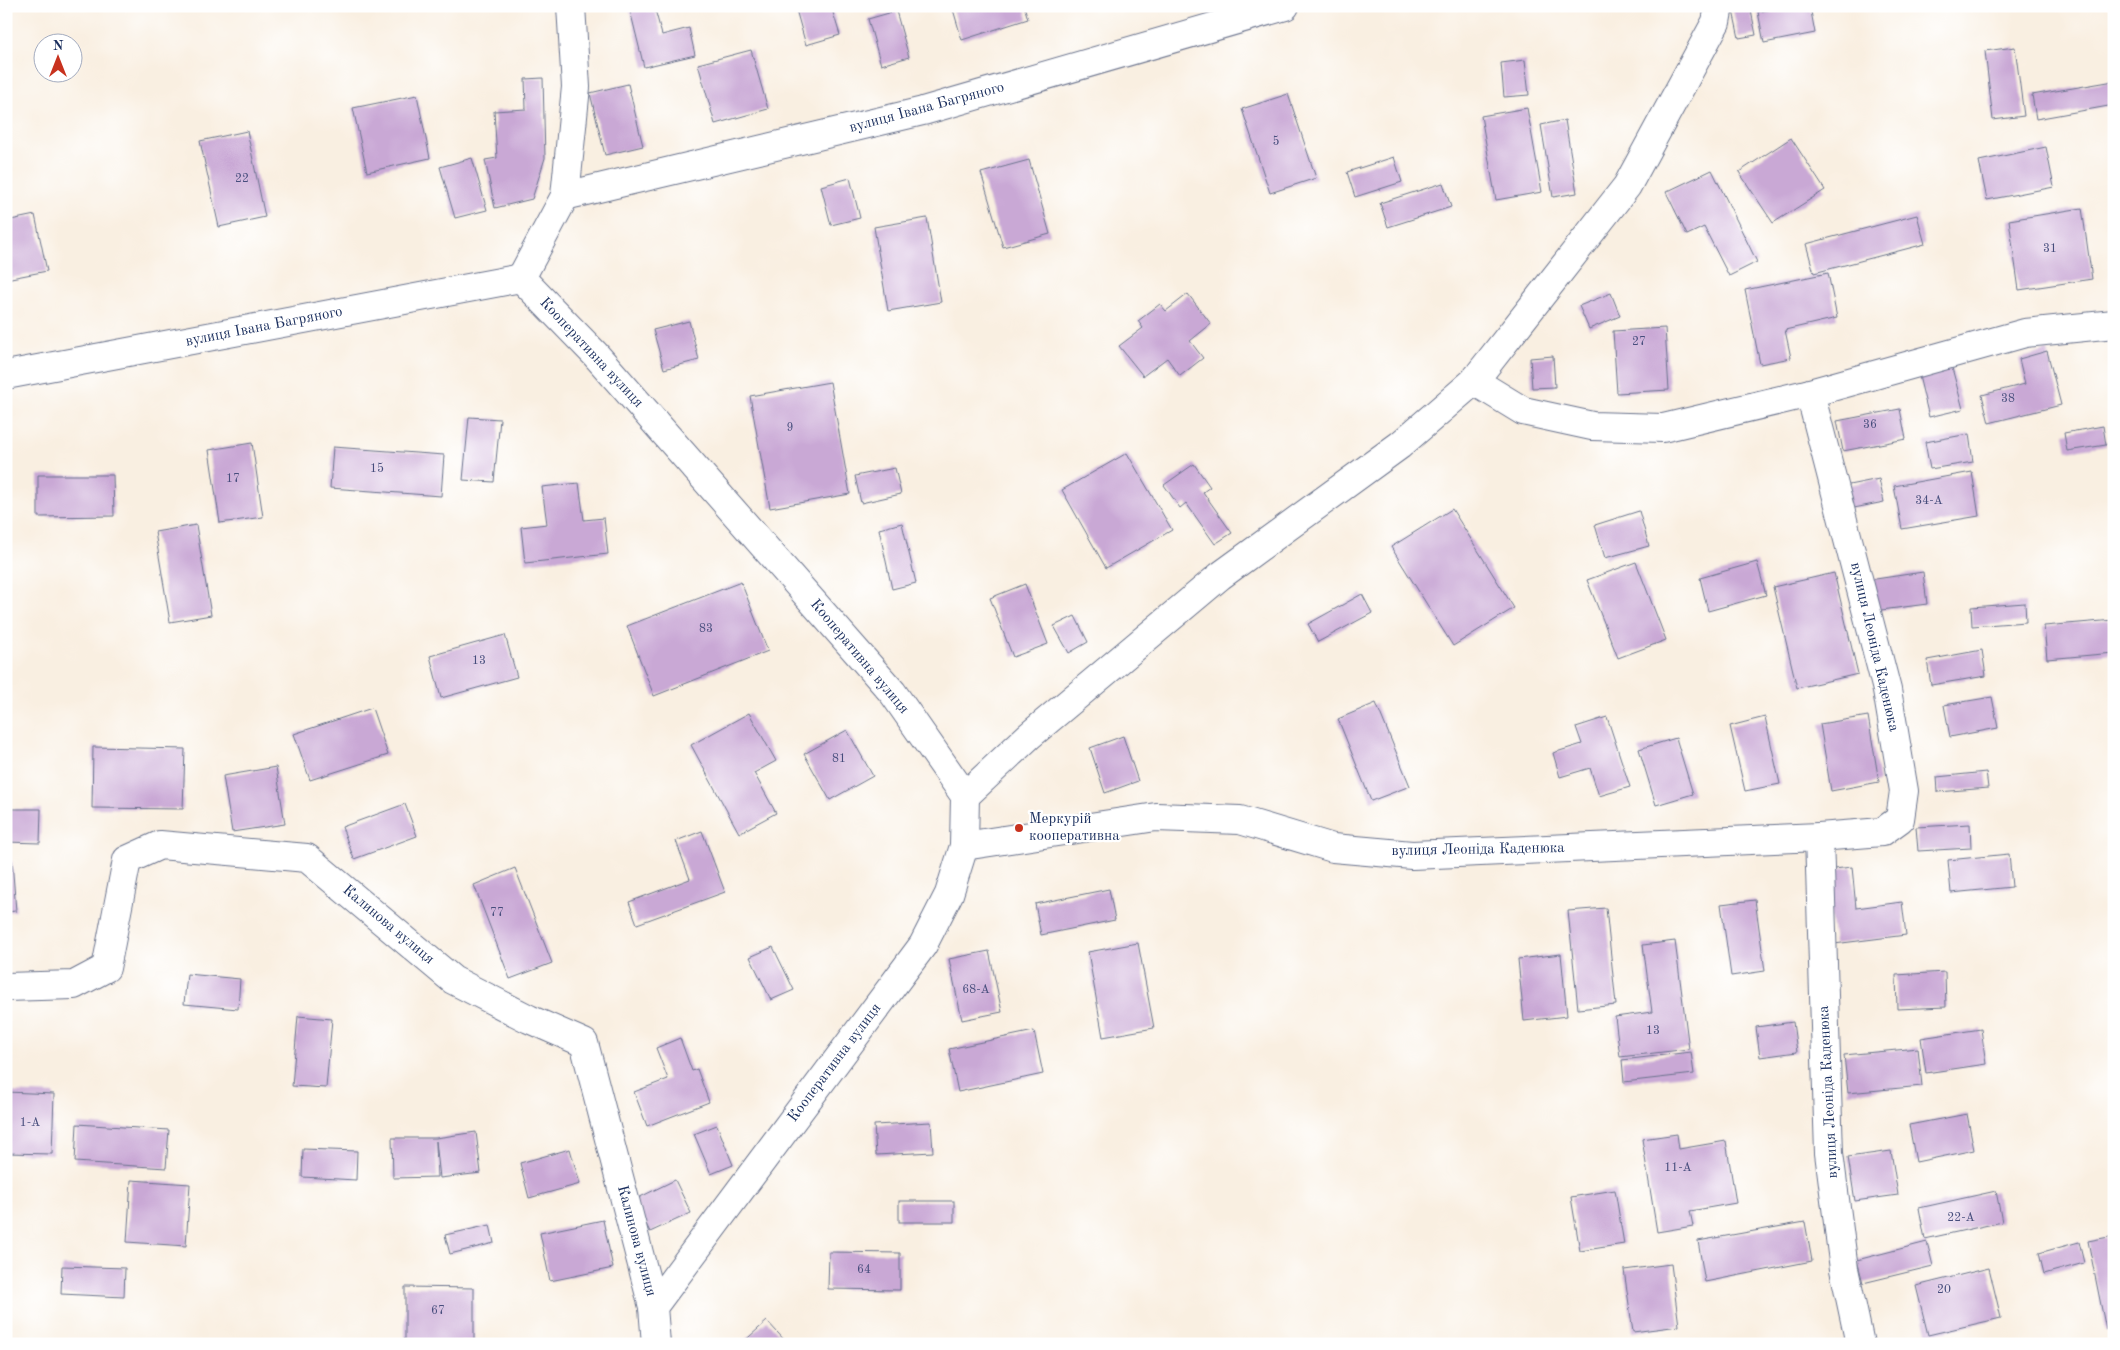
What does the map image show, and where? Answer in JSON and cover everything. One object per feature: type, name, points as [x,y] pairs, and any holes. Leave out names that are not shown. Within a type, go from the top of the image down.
[{"type":"street","points":[[521,278],[565,196],[576,87],[571,6]]},
{"type":"street","name":"вулиця Івана Багряного","points":[[565,196],[922,111],[1285,6]]},
{"type":"street","points":[[965,796],[1029,736],[1220,576],[1400,445],[1474,381],[1627,186],[1716,22],[1719,6]]},
{"type":"street","name":"вулиця Івана Багряного","points":[[6,375],[521,278]]},
{"type":"street","name":"Кооперативна вулиця","points":[[521,278],[595,354],[893,693],[965,796],[964,846],[949,894],[923,946],[653,1307]]},
{"type":"street","points":[[1474,381],[1523,411],[1592,426],[1663,428],[1810,393],[2025,333],[2114,324]]},
{"type":"street","name":"вулиця Леоніда Каденюка","points":[[964,846],[1156,817],[1240,820],[1333,848],[1412,855],[1818,838],[1882,832],[1900,818],[1904,791],[1887,690],[1810,393]]},
{"type":"street","name":"вулиця Леоніда Каденюка","points":[[1818,838],[1829,1153],[1844,1269],[1860,1344]]},
{"type":"street","name":"Калинова вулиця","points":[[6,987],[74,985],[106,968],[127,860],[160,845],[306,858],[453,980],[529,1019],[584,1043],[653,1307]]},
{"type":"street","points":[[653,1307],[656,1344]]},
{"type":"building","points":[[629,6],[654,6],[662,35],[689,28],[695,55],[644,67]]},
{"type":"building","points":[[795,6],[831,6],[840,35],[806,45]]},
{"type":"building","points":[[952,6],[1024,6],[1028,19],[962,40]]},
{"type":"building","points":[[1732,6],[1750,6],[1756,35],[1739,38]]},
{"type":"building","points":[[1786,6],[1810,6],[1815,33],[1764,43],[1758,12]]},
{"type":"building","points":[[896,11],[909,57],[881,65],[868,19]]},
{"type":"building","points":[[2015,47],[2024,116],[1993,120],[1985,51]]},
{"type":"building","points":[[751,50],[768,109],[715,124],[698,64]]},
{"type":"building","points":[[1525,60],[1529,95],[1504,97],[1501,63]]},
{"type":"building","points":[[543,78],[545,158],[532,199],[495,208],[485,160],[497,158],[494,111],[526,109],[525,79]]},
{"type":"building","points":[[2114,81],[2114,105],[2036,119],[2032,95]]},
{"type":"building","points":[[628,84],[643,146],[605,155],[590,93]]},
{"type":"building","points":[[1288,94],[1316,178],[1270,193],[1242,109]]},
{"type":"building","points":[[417,95],[430,158],[367,172],[353,108]]},
{"type":"building","points":[[1527,108],[1542,192],[1496,200],[1481,116]]},
{"type":"building","points":[[1565,120],[1577,193],[1553,197],[1541,125]]},
{"type":"building","points":[[247,131],[265,217],[219,227],[200,141]]},
{"type":"building","points":[[1791,138],[1825,190],[1773,223],[1739,172]]},
{"type":"building","points":[[2046,147],[2054,187],[1987,200],[1979,161]]},
{"type":"building","points":[[1394,157],[1402,182],[1355,197],[1347,172]]},
{"type":"building","points":[[472,158],[487,210],[455,218],[440,167]]},
{"type":"building","points":[[1029,160],[1050,234],[1003,247],[981,173]]},
{"type":"building","points":[[1712,170],[1757,262],[1729,276],[1704,227],[1687,235],[1666,192]]},
{"type":"building","points":[[850,178],[860,218],[831,225],[821,186]]},
{"type":"building","points":[[1443,183],[1451,207],[1388,227],[1380,203]]},
{"type":"building","points":[[2082,208],[2092,279],[2019,290],[2009,220]]},
{"type":"building","points":[[35,215],[47,271],[6,279],[6,221]]},
{"type":"building","points":[[1917,215],[1925,244],[1814,273],[1806,244]]},
{"type":"building","points":[[927,218],[941,302],[888,311],[874,227]]},
{"type":"building","points":[[1828,273],[1837,318],[1785,330],[1791,358],[1760,364],[1745,290]]},
{"type":"building","points":[[1611,293],[1620,316],[1589,329],[1579,306]]},
{"type":"building","points":[[1188,294],[1211,324],[1190,341],[1203,358],[1180,376],[1167,358],[1143,376],[1119,346],[1143,328],[1138,321],[1160,304],[1166,311]]},
{"type":"building","points":[[689,321],[699,360],[664,369],[653,330]]},
{"type":"building","points":[[1665,328],[1669,390],[1617,393],[1613,331]]},
{"type":"building","points":[[2047,351],[2061,405],[1989,423],[1982,395],[2025,384],[2019,359]]},
{"type":"building","points":[[1553,356],[1555,387],[1532,388],[1530,358]]},
{"type":"building","points":[[1952,368],[1963,409],[1929,417],[1919,376]]},
{"type":"building","points":[[830,382],[850,494],[770,508],[750,396]]},
{"type":"building","points":[[1900,409],[1906,439],[1843,451],[1837,421]]},
{"type":"building","points":[[469,417],[500,419],[494,482],[463,480]]},
{"type":"building","points":[[2103,426],[2106,445],[2067,451],[2064,433]]},
{"type":"building","points":[[1969,434],[1973,462],[1930,469],[1925,442]]},
{"type":"building","points":[[252,443],[263,517],[220,523],[209,450]]},
{"type":"building","points":[[333,447],[444,455],[441,496],[330,488]]},
{"type":"building","points":[[1127,453],[1172,530],[1106,568],[1062,490]]},
{"type":"building","points":[[1194,464],[1210,487],[1203,492],[1232,533],[1215,544],[1186,503],[1180,508],[1164,485]]},
{"type":"building","points":[[895,468],[901,494],[861,503],[855,476]]},
{"type":"building","points":[[1972,472],[1979,516],[1902,529],[1894,486]]},
{"type":"building","points":[[38,475],[113,475],[114,516],[38,517]]},
{"type":"building","points":[[1879,479],[1884,502],[1849,509],[1844,486]]},
{"type":"building","points":[[579,483],[584,520],[604,518],[608,554],[525,563],[521,527],[547,524],[542,487]]},
{"type":"building","points":[[1452,509],[1514,608],[1453,646],[1391,547]]},
{"type":"building","points":[[1639,511],[1649,546],[1605,558],[1595,525]]},
{"type":"building","points":[[902,523],[916,583],[892,589],[879,529]]},
{"type":"building","points":[[196,525],[211,615],[170,622],[155,532]]},
{"type":"building","points":[[1636,562],[1666,640],[1618,658],[1587,580]]},
{"type":"building","points":[[1757,562],[1766,595],[1708,611],[1700,578]]},
{"type":"building","points":[[1923,572],[1927,604],[1874,611],[1869,580]]},
{"type":"building","points":[[1834,573],[1858,674],[1797,688],[1773,587]]},
{"type":"building","points":[[741,582],[768,651],[654,696],[627,626]]},
{"type":"building","points":[[1025,584],[1048,644],[1013,657],[990,598]]},
{"type":"building","points":[[1362,594],[1372,613],[1318,642],[1308,624]]},
{"type":"building","points":[[2025,603],[2026,622],[1972,626],[1971,607]]},
{"type":"building","points":[[1075,616],[1088,642],[1069,653],[1054,626]]},
{"type":"building","points":[[2114,620],[2114,653],[2047,659],[2044,626]]},
{"type":"building","points":[[505,635],[517,677],[441,698],[430,656]]},
{"type":"building","points":[[1982,650],[1986,676],[1931,685],[1927,660]]},
{"type":"building","points":[[1992,697],[1998,728],[1950,737],[1944,705]]},
{"type":"building","points":[[1376,703],[1410,786],[1371,801],[1338,719]]},
{"type":"building","points":[[372,708],[388,755],[310,780],[294,734]]},
{"type":"building","points":[[749,713],[776,761],[754,773],[776,813],[739,833],[691,745]]},
{"type":"building","points":[[1868,716],[1879,782],[1831,791],[1820,724]]},
{"type":"building","points":[[1607,717],[1630,787],[1599,796],[1590,768],[1560,777],[1553,753],[1582,744],[1576,727]]},
{"type":"building","points":[[1765,717],[1780,784],[1745,791],[1730,726]]},
{"type":"building","points":[[847,730],[873,776],[830,800],[804,754]]},
{"type":"building","points":[[1123,736],[1138,781],[1105,793],[1090,748]]},
{"type":"building","points":[[1676,738],[1693,794],[1656,805],[1639,749]]},
{"type":"building","points":[[93,747],[185,749],[183,809],[92,808]]},
{"type":"building","points":[[276,767],[285,824],[232,832],[223,776]]},
{"type":"building","points":[[1986,772],[1988,788],[1938,792],[1937,777]]},
{"type":"building","points":[[405,804],[417,836],[354,859],[342,827]]},
{"type":"building","points":[[6,809],[41,809],[40,843],[6,842]]},
{"type":"building","points":[[1970,824],[1971,848],[1918,851],[1916,827]]},
{"type":"building","points":[[702,831],[725,892],[637,924],[629,902],[690,879],[676,841]]},
{"type":"building","points":[[2009,854],[2012,887],[1951,893],[1948,860]]},
{"type":"building","points":[[6,861],[12,861],[16,911],[6,912]]},
{"type":"building","points":[[1852,867],[1856,908],[1902,902],[1906,935],[1834,944],[1825,870]]},
{"type":"building","points":[[515,868],[552,963],[510,979],[474,885]]},
{"type":"building","points":[[1109,889],[1115,920],[1041,935],[1035,904]]},
{"type":"building","points":[[1755,900],[1765,971],[1731,976],[1721,904]]},
{"type":"building","points":[[1606,908],[1616,1005],[1578,1009],[1568,911]]},
{"type":"building","points":[[1675,941],[1689,1049],[1620,1057],[1615,1017],[1652,1012],[1643,945]]},
{"type":"building","points":[[1138,943],[1154,1028],[1103,1037],[1088,952]]},
{"type":"building","points":[[773,947],[794,990],[771,1000],[750,957]]},
{"type":"building","points":[[989,951],[1002,1012],[962,1020],[949,959]]},
{"type":"building","points":[[1561,954],[1567,1016],[1524,1021],[1518,959]]},
{"type":"building","points":[[1945,972],[1946,1007],[1897,1009],[1896,975]]},
{"type":"building","points":[[187,974],[240,979],[238,1009],[184,1004]]},
{"type":"building","points":[[298,1016],[332,1019],[326,1088],[292,1086]]},
{"type":"building","points":[[1793,1022],[1797,1052],[1760,1057],[1756,1027]]},
{"type":"building","points":[[1981,1029],[1986,1064],[1926,1073],[1921,1038]]},
{"type":"building","points":[[1034,1031],[1043,1074],[958,1092],[949,1049]]},
{"type":"building","points":[[680,1038],[692,1071],[697,1069],[709,1102],[647,1126],[634,1092],[668,1079],[656,1048]]},
{"type":"building","points":[[1918,1048],[1922,1086],[1848,1093],[1844,1055]]},
{"type":"building","points":[[1691,1052],[1694,1074],[1624,1082],[1622,1060]]},
{"type":"building","points":[[6,1092],[54,1094],[52,1154],[6,1153]]},
{"type":"building","points":[[1967,1114],[1974,1150],[1916,1162],[1909,1125]]},
{"type":"building","points":[[931,1122],[933,1152],[876,1155],[874,1125]]},
{"type":"building","points":[[77,1124],[169,1130],[166,1168],[75,1162]]},
{"type":"building","points":[[717,1125],[733,1165],[711,1174],[694,1134]]},
{"type":"building","points":[[476,1132],[481,1173],[440,1178],[436,1141],[437,1177],[393,1178],[392,1138],[436,1138]]},
{"type":"building","points":[[1677,1134],[1679,1149],[1726,1141],[1736,1203],[1690,1211],[1693,1226],[1657,1232],[1642,1139]]},
{"type":"building","points":[[303,1149],[357,1151],[356,1180],[302,1177]]},
{"type":"building","points":[[570,1149],[580,1184],[529,1198],[520,1163]]},
{"type":"building","points":[[1891,1151],[1898,1195],[1855,1201],[1848,1157]]},
{"type":"building","points":[[131,1180],[190,1184],[186,1246],[127,1242]]},
{"type":"building","points":[[675,1180],[691,1213],[650,1232],[634,1200]]},
{"type":"building","points":[[1615,1190],[1624,1244],[1580,1251],[1571,1197]]},
{"type":"building","points":[[1996,1191],[2002,1222],[1925,1239],[1919,1208]]},
{"type":"building","points":[[899,1201],[954,1201],[954,1222],[899,1222]]},
{"type":"building","points":[[603,1220],[613,1268],[550,1281],[540,1233]]},
{"type":"building","points":[[1805,1222],[1812,1261],[1705,1282],[1698,1241]]},
{"type":"building","points":[[490,1225],[494,1243],[450,1254],[445,1235]]},
{"type":"building","points":[[2114,1236],[2114,1328],[2106,1330],[2088,1241]]},
{"type":"building","points":[[1927,1242],[1933,1266],[1863,1283],[1857,1260]]},
{"type":"building","points":[[2079,1242],[2084,1263],[2044,1274],[2039,1253]]},
{"type":"building","points":[[829,1252],[900,1253],[900,1290],[828,1289]]},
{"type":"building","points":[[1671,1264],[1679,1326],[1633,1332],[1624,1270]]},
{"type":"building","points":[[62,1266],[125,1268],[124,1297],[61,1294]]},
{"type":"building","points":[[1989,1268],[2001,1318],[1928,1335],[1916,1286]]},
{"type":"building","points":[[405,1287],[474,1288],[474,1342],[405,1342]]},
{"type":"building","points":[[767,1321],[788,1344],[741,1344]]},
{"type":"place","name":"Меркурій кооперативна","points":[[1019,828]]}]
